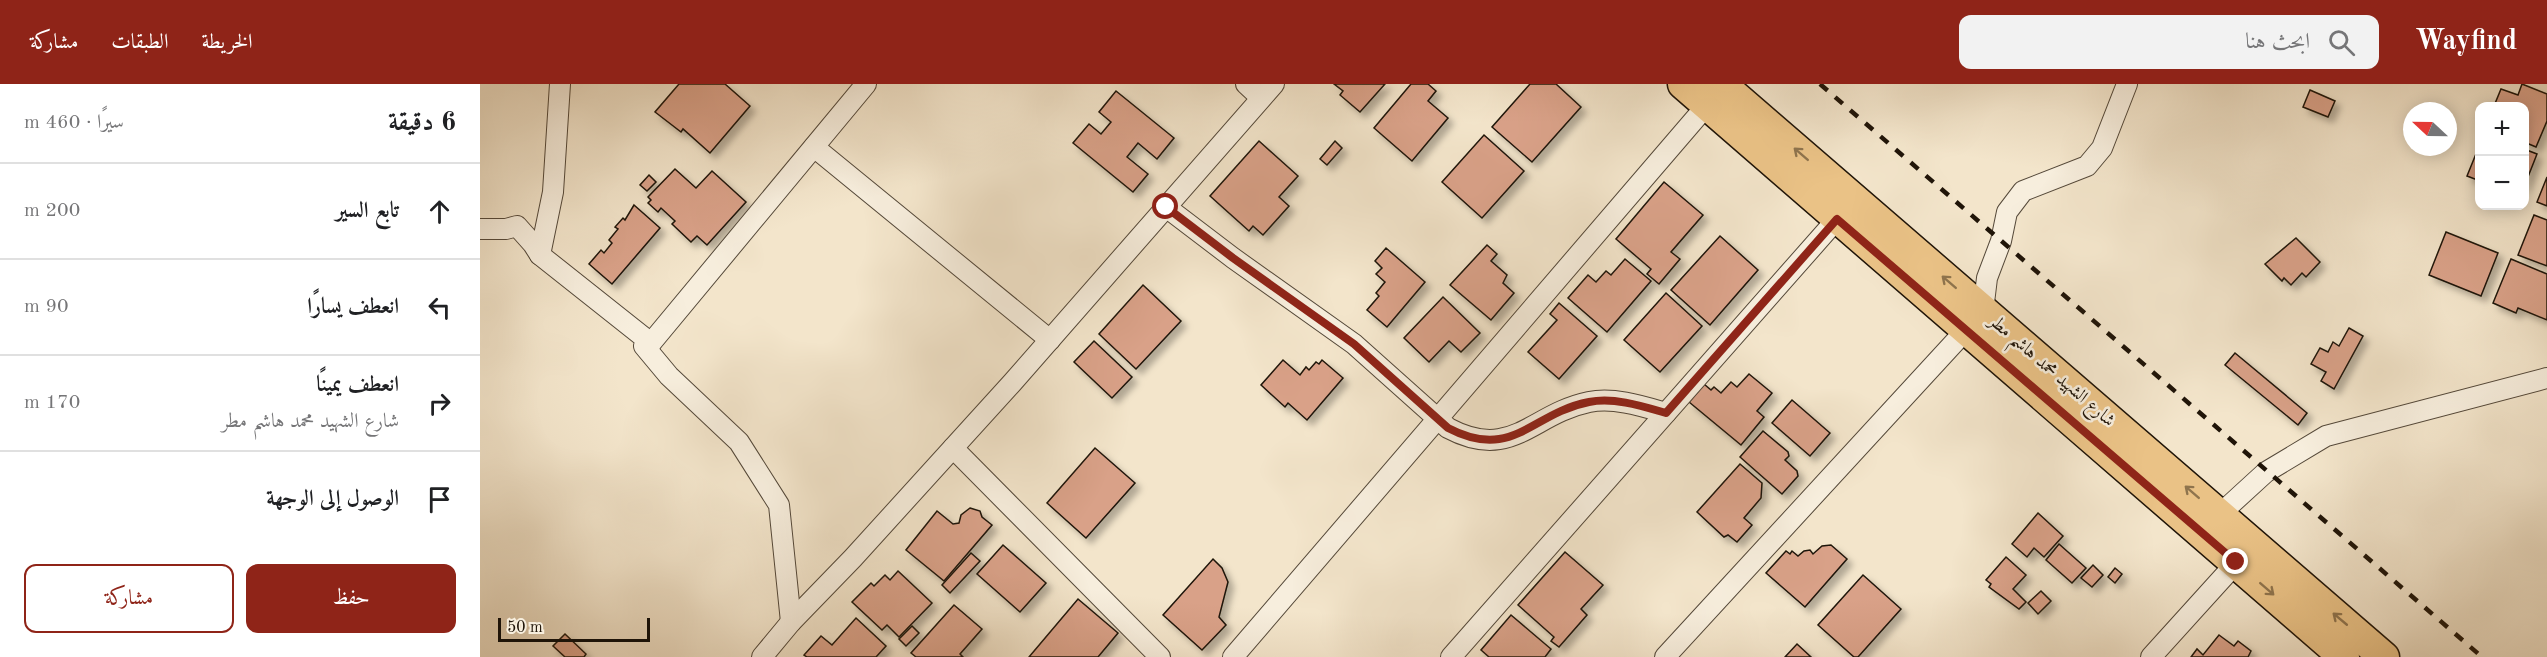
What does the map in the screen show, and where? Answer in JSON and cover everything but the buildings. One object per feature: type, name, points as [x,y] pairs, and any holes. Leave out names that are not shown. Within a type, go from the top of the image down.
[{"type":"main road","name":"شارع الشهيد محمد هاشم مطر","points":[[1683,84],[1714,94],[1974,321],[2236,562],[2363,653]]},
{"type":"main road","name":"شارع الشهيد محمد هاشم مطر","points":[[1714,94],[1837,219],[1974,321],[2219,515],[2363,653]]},
{"type":"street","points":[[540,255],[553,192],[560,84]]},
{"type":"street","points":[[791,622],[779,505],[739,442],[669,376],[644,346],[651,343],[866,84]]},
{"type":"street","points":[[762,657],[791,622],[853,558],[1050,340],[1268,91],[1246,84]]},
{"type":"street","points":[[1665,657],[1974,321],[2001,241],[2007,212],[2023,191],[2087,166],[2102,148],[2127,84]]},
{"type":"street","points":[[1233,657],[1438,420],[1714,94]]},
{"type":"street","points":[[814,147],[1050,340]]},
{"type":"street","points":[[1166,207],[1354,344],[1438,420],[1466,438],[1488,442],[1503,439],[1589,402],[1630,403],[1666,413]]},
{"type":"street","points":[[1451,657],[1837,219]]},
{"type":"street","points":[[480,229],[506,229],[517,226],[534,244],[540,255],[651,343]]},
{"type":"street","points":[[2219,515],[2266,472],[2326,436],[2547,378]]},
{"type":"street","points":[[953,448],[1160,657]]},
{"type":"street","points":[[2151,657],[2236,562]]},
{"type":"railway","points":[[1820,84],[2482,657]]},
{"type":"route","points":[[1166,207],[1354,344],[1448,428],[1466,438],[1488,442],[1519,433],[1559,413],[1589,402],[1614,401],[1666,413],[1837,219],[2236,562]]}]
